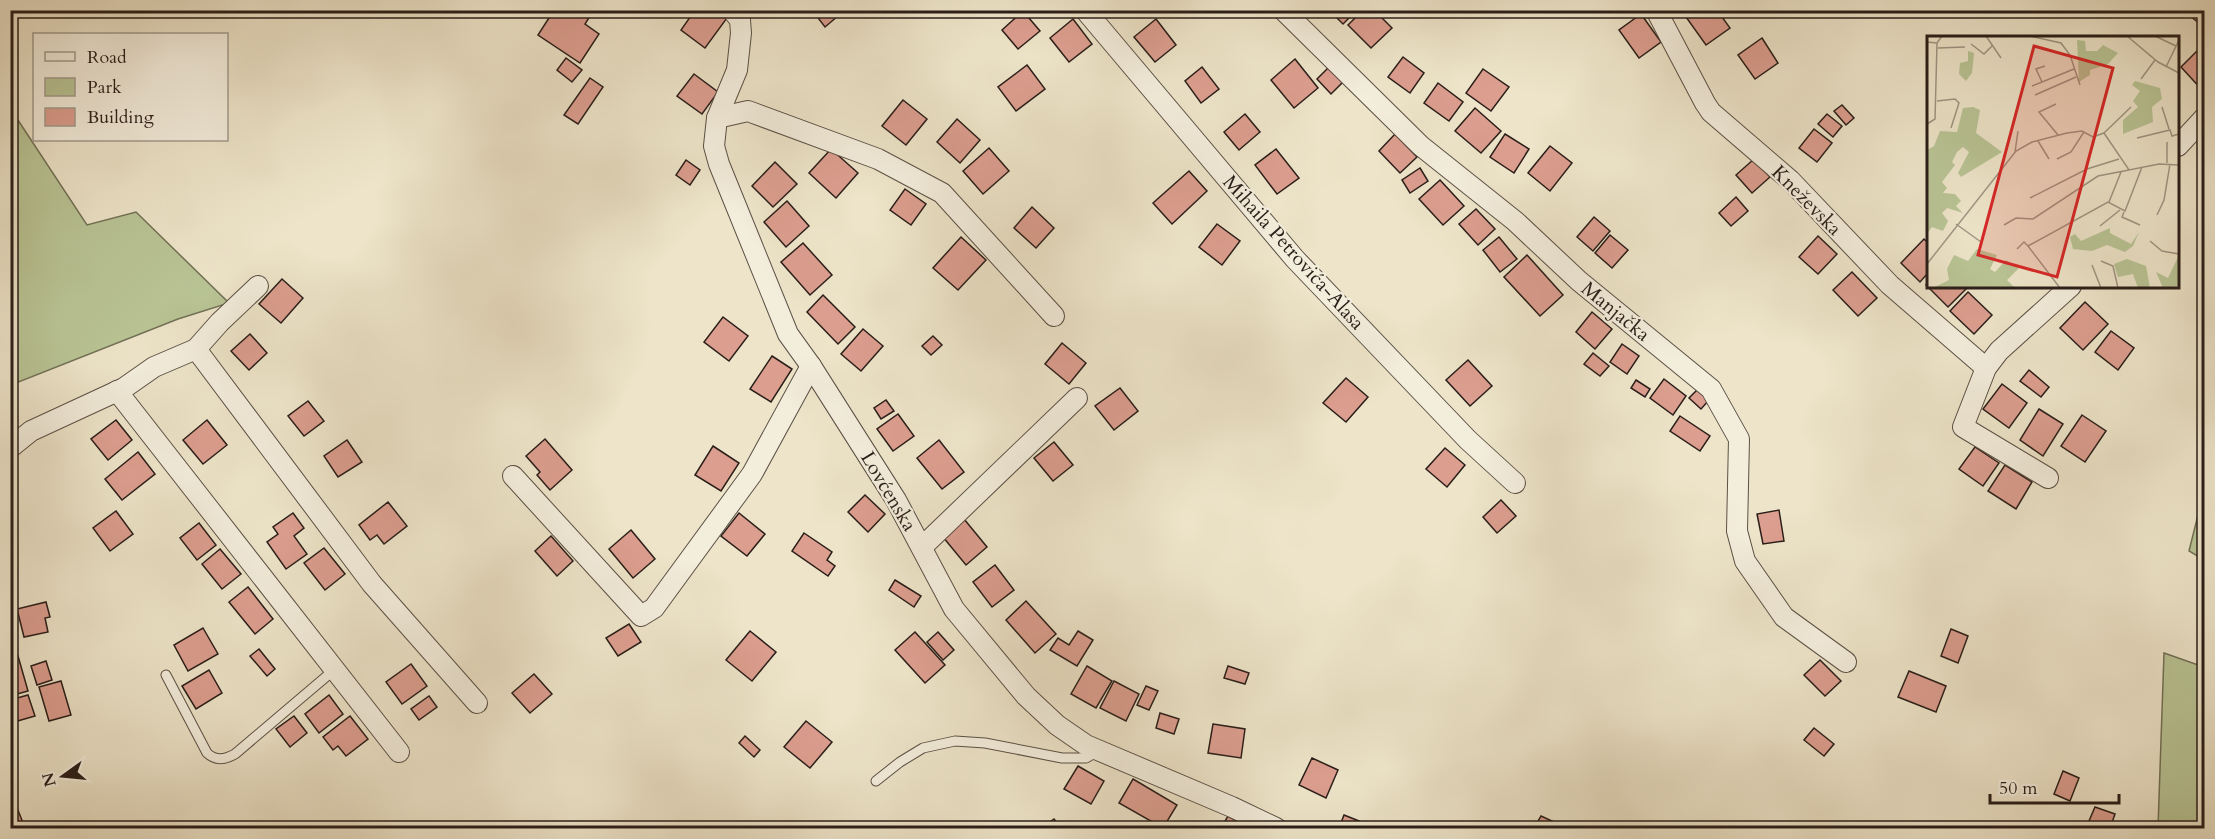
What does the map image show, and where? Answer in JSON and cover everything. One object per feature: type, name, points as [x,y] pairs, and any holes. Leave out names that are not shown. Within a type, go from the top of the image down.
[{"type":"street","name":"Lovćenska","points":[[732,10],[740,20],[741,27],[737,70],[717,118],[714,146],[719,164],[788,334],[811,366],[896,500],[954,609],[1026,696],[1057,725],[1086,745],[1276,828]]},
{"type":"street","name":"Mihaila Petrovića-Alasa","points":[[1084,10],[1295,259],[1468,440],[1515,483]]},
{"type":"street","name":"Manjačka","points":[[1283,10],[1421,146],[1515,221],[1579,281],[1711,389],[1739,439],[1737,531],[1745,561],[1784,617],[1846,662]]},
{"type":"street","name":"Kneževska","points":[[1656,10],[1705,103],[1712,112],[1790,180],[1890,285],[1986,368]]},
{"type":"street","points":[[717,118],[748,111],[878,159],[942,193],[1054,316]]},
{"type":"street","points":[[2179,145],[2205,118]]},
{"type":"street","points":[[10,448],[31,431],[117,391],[154,367],[196,349],[220,322],[258,286]]},
{"type":"street","points":[[2049,478],[1963,427],[1986,368],[1999,351],[2070,288]]},
{"type":"street","points":[[196,349],[372,584],[477,704]]},
{"type":"street","points":[[513,476],[641,616],[654,608],[752,474],[811,366]]},
{"type":"street","points":[[117,391],[399,752]]},
{"type":"street","points":[[922,547],[1077,398]]},
{"type":"lane","points":[[166,675],[207,753],[219,759],[235,754],[334,670]]},
{"type":"lane","points":[[876,781],[917,751],[955,741],[985,743],[1062,759],[1086,758],[1100,750]]},
{"type":"green space","points":[[10,108],[87,225],[136,212],[229,303],[178,319],[11,385]]},
{"type":"green space","points":[[2204,491],[2204,560],[2189,551]]},
{"type":"green space","points":[[2164,653],[2204,667],[2204,828],[2158,828]]},
{"type":"building","points":[[554,10],[563,10],[573,17],[577,10],[581,10],[590,16],[585,24],[599,34],[580,63],[538,35]]},
{"type":"building","points":[[695,10],[717,10],[727,18],[705,48],[681,30]]},
{"type":"building","points":[[812,10],[845,10],[825,27]]},
{"type":"building","points":[[1329,10],[1357,10],[1343,24]]},
{"type":"building","points":[[1363,10],[1374,10],[1392,28],[1371,48],[1348,25]]},
{"type":"building","points":[[1681,10],[1717,10],[1730,28],[1706,45]]},
{"type":"building","points":[[2189,10],[2204,10],[2202,26],[2187,13]]},
{"type":"building","points":[[1023,11],[1040,31],[1018,49],[1002,30]]},
{"type":"building","points":[[1641,14],[1661,42],[1639,58],[1619,30]]},
{"type":"building","points":[[1073,19],[1092,44],[1069,62],[1050,38]]},
{"type":"building","points":[[1156,19],[1176,45],[1155,62],[1134,37]]},
{"type":"building","points":[[1762,38],[1778,63],[1755,79],[1738,55]]},
{"type":"building","points":[[2203,45],[2204,47],[2204,92],[2181,67]]},
{"type":"building","points":[[1403,57],[1424,73],[1410,93],[1388,77]]},
{"type":"building","points":[[566,58],[582,70],[572,82],[557,70]]},
{"type":"building","points":[[1295,59],[1318,88],[1294,108],[1271,80]]},
{"type":"building","points":[[1027,65],[1045,89],[1016,111],[998,87]]},
{"type":"building","points":[[1202,67],[1219,89],[1201,103],[1185,81]]},
{"type":"building","points":[[1328,68],[1343,82],[1331,94],[1317,79]]},
{"type":"building","points":[[1483,69],[1509,87],[1491,111],[1466,93]]},
{"type":"building","points":[[694,74],[718,92],[702,114],[677,96]]},
{"type":"building","points":[[590,78],[603,87],[578,124],[564,115]]},
{"type":"building","points":[[1438,83],[1463,102],[1449,121],[1424,103]]},
{"type":"building","points":[[903,100],[927,119],[906,145],[882,126]]},
{"type":"building","points":[[1842,105],[1854,118],[1846,125],[1834,111]]},
{"type":"building","points":[[1475,108],[1501,131],[1481,153],[1455,131]]},
{"type":"building","points":[[1245,114],[1260,132],[1239,150],[1224,132]]},
{"type":"building","points":[[1827,114],[1842,126],[1833,137],[1818,124]]},
{"type":"building","points":[[957,119],[980,140],[960,163],[937,142]]},
{"type":"building","points":[[1814,129],[1832,143],[1817,162],[1799,148]]},
{"type":"building","points":[[1395,134],[1417,157],[1400,173],[1379,151]]},
{"type":"building","points":[[1505,134],[1529,149],[1514,173],[1490,157]]},
{"type":"building","points":[[1550,146],[1572,163],[1550,191],[1528,173]]},
{"type":"building","points":[[989,148],[1009,171],[983,194],[963,171]]},
{"type":"building","points":[[831,149],[858,173],[836,198],[809,173]]},
{"type":"building","points":[[1276,149],[1299,178],[1277,194],[1255,165]]},
{"type":"building","points":[[1754,159],[1770,177],[1752,193],[1736,175]]},
{"type":"building","points":[[686,160],[700,170],[690,185],[676,175]]},
{"type":"building","points":[[775,162],[797,184],[773,207],[752,186]]},
{"type":"building","points":[[1420,168],[1428,181],[1410,193],[1402,180]]},
{"type":"building","points":[[1189,171],[1207,191],[1172,224],[1153,203]]},
{"type":"building","points":[[1440,180],[1464,206],[1443,225],[1419,199]]},
{"type":"building","points":[[905,189],[926,204],[911,225],[890,210]]},
{"type":"building","points":[[1736,197],[1748,211],[1731,226],[1719,213]]},
{"type":"building","points":[[787,201],[809,226],[786,247],[764,222]]},
{"type":"building","points":[[1032,207],[1054,228],[1036,248],[1014,228]]},
{"type":"building","points":[[1476,209],[1495,229],[1478,245],[1459,224]]},
{"type":"building","points":[[1594,217],[1610,231],[1593,251],[1577,237]]},
{"type":"building","points":[[1217,224],[1240,241],[1222,265],[1199,247]]},
{"type":"building","points":[[1610,235],[1628,250],[1612,268],[1595,253]]},
{"type":"building","points":[[1818,236],[1837,254],[1818,274],[1799,257]]},
{"type":"building","points":[[961,237],[986,260],[958,290],[933,268]]},
{"type":"building","points":[[1499,237],[1517,259],[1500,272],[1483,250]]},
{"type":"building","points":[[1924,239],[1927,242],[1927,274],[1920,282],[1901,263]]},
{"type":"building","points":[[803,243],[832,275],[810,295],[781,262]]},
{"type":"building","points":[[1527,255],[1563,295],[1540,316],[1504,277]]},
{"type":"building","points":[[1852,272],[1877,298],[1858,316],[1833,290]]},
{"type":"building","points":[[282,279],[303,298],[281,323],[259,304]]},
{"type":"building","points":[[1929,288],[1967,288],[1948,307]]},
{"type":"building","points":[[1968,292],[1992,315],[1974,334],[1950,311]]},
{"type":"building","points":[[823,295],[855,327],[838,344],[807,312]]},
{"type":"building","points":[[2085,302],[2108,324],[2083,350],[2060,328]]},
{"type":"building","points":[[1592,312],[1612,329],[1595,349],[1576,332]]},
{"type":"building","points":[[723,317],[748,336],[729,361],[704,342]]},
{"type":"building","points":[[863,329],[883,346],[861,371],[841,354]]},
{"type":"building","points":[[2111,331],[2134,348],[2118,370],[2095,352]]},
{"type":"building","points":[[250,334],[267,353],[249,370],[231,351]]},
{"type":"building","points":[[933,336],[942,345],[931,355],[922,346]]},
{"type":"building","points":[[1062,343],[1086,363],[1069,384],[1045,364]]},
{"type":"building","points":[[1622,344],[1639,356],[1627,374],[1610,362]]},
{"type":"building","points":[[1593,353],[1609,366],[1600,376],[1584,364]]},
{"type":"building","points":[[772,356],[792,369],[771,402],[750,389]]},
{"type":"building","points":[[1468,360],[1492,386],[1470,406],[1446,380]]},
{"type":"building","points":[[2029,370],[2049,387],[2041,397],[2020,381]]},
{"type":"building","points":[[1346,378],[1368,397],[1346,422],[1323,403]]},
{"type":"building","points":[[1664,379],[1686,396],[1673,415],[1650,398]]},
{"type":"building","points":[[1636,380],[1650,389],[1645,397],[1631,388]]},
{"type":"building","points":[[2002,384],[2027,403],[2009,428],[1983,409]]},
{"type":"building","points":[[1120,388],[1138,411],[1114,430],[1095,406]]},
{"type":"building","points":[[1698,389],[1709,400],[1701,409],[1689,398]]},
{"type":"building","points":[[886,400],[894,411],[881,419],[874,408]]},
{"type":"building","points":[[308,401],[324,421],[304,436],[288,416]]},
{"type":"building","points":[[2039,409],[2063,424],[2043,456],[2020,440]]},
{"type":"building","points":[[898,414],[914,436],[893,451],[877,429]]},
{"type":"building","points":[[2082,415],[2106,431],[2085,462],[2061,446]]},
{"type":"building","points":[[1680,416],[1710,436],[1700,451],[1670,431]]},
{"type":"building","points":[[116,420],[132,440],[108,460],[91,439]]},
{"type":"building","points":[[207,420],[227,445],[203,464],[183,440]]},
{"type":"building","points":[[545,439],[572,470],[550,490],[537,475],[540,472],[526,456]]},
{"type":"building","points":[[347,440],[362,462],[338,477],[324,456]]},
{"type":"building","points":[[939,440],[964,472],[942,489],[917,458]]},
{"type":"building","points":[[1054,442],[1073,465],[1053,481],[1034,458]]},
{"type":"building","points":[[713,446],[739,463],[721,491],[695,475]]},
{"type":"building","points":[[1975,447],[1999,463],[1983,486],[1959,469]]},
{"type":"building","points":[[1445,448],[1465,465],[1447,487],[1426,469]]},
{"type":"building","points":[[138,452],[155,474],[122,500],[105,479]]},
{"type":"building","points":[[2005,465],[2032,482],[2016,509],[1988,491]]},
{"type":"building","points":[[865,495],[885,514],[868,532],[848,512]]},
{"type":"building","points":[[1501,500],[1516,516],[1497,533],[1483,517]]},
{"type":"building","points":[[388,502],[407,526],[384,544],[377,535],[370,540],[359,525]]},
{"type":"building","points":[[1779,510],[1784,541],[1763,544],[1757,514]]},
{"type":"building","points":[[116,511],[133,534],[110,551],[93,528]]},
{"type":"building","points":[[293,513],[304,528],[294,536],[307,554],[286,569],[267,542],[278,534],[273,527]]},
{"type":"building","points":[[739,513],[765,534],[747,556],[721,536]]},
{"type":"building","points":[[964,519],[987,547],[966,565],[943,537]]},
{"type":"building","points":[[199,523],[216,545],[197,560],[180,538]]},
{"type":"building","points":[[631,530],[655,559],[633,578],[609,549]]},
{"type":"building","points":[[804,533],[832,552],[827,560],[835,566],[828,576],[792,551]]},
{"type":"building","points":[[551,536],[573,561],[557,576],[535,551]]},
{"type":"building","points":[[324,548],[345,574],[325,590],[304,563]]},
{"type":"building","points":[[220,549],[241,574],[222,589],[202,564]]},
{"type":"building","points":[[995,565],[1014,590],[992,607],[973,582]]},
{"type":"building","points":[[895,580],[921,596],[914,607],[889,590]]},
{"type":"building","points":[[248,587],[273,619],[255,634],[229,602]]},
{"type":"building","points":[[1026,601],[1056,634],[1035,653],[1006,620]]},
{"type":"building","points":[[46,602],[50,617],[45,618],[48,632],[24,637],[17,609]]},
{"type":"building","points":[[629,624],[641,642],[618,656],[606,638]]},
{"type":"building","points":[[203,628],[218,654],[188,671],[174,645]]},
{"type":"building","points":[[1951,629],[1968,636],[1958,663],[1941,656]]},
{"type":"building","points":[[750,631],[776,652],[752,681],[726,660]]},
{"type":"building","points":[[1078,631],[1093,640],[1077,666],[1050,650],[1058,638],[1069,645]]},
{"type":"building","points":[[915,632],[945,665],[925,683],[895,650]]},
{"type":"building","points":[[938,632],[954,650],[943,660],[927,642]]},
{"type":"building","points":[[259,649],[275,669],[267,676],[250,656]]},
{"type":"building","points":[[18,656],[28,691],[10,696],[10,658]]},
{"type":"building","points":[[1820,660],[1841,681],[1825,696],[1804,675]]},
{"type":"building","points":[[46,661],[52,680],[37,685],[31,666]]},
{"type":"building","points":[[411,664],[427,686],[402,704],[386,682]]},
{"type":"building","points":[[1087,666],[1112,681],[1096,708],[1071,694]]},
{"type":"building","points":[[1228,666],[1249,673],[1245,684],[1224,678]]},
{"type":"building","points":[[209,670],[222,693],[196,709],[182,686]]},
{"type":"building","points":[[1909,671],[1946,686],[1936,712],[1898,697]]},
{"type":"building","points":[[534,674],[552,694],[530,713],[512,693]]},
{"type":"building","points":[[61,681],[71,715],[49,721],[39,687]]},
{"type":"building","points":[[1114,681],[1139,694],[1126,721],[1100,708]]},
{"type":"building","points":[[1146,686],[1158,691],[1149,710],[1137,705]]},
{"type":"building","points":[[28,695],[35,716],[14,722],[10,700]]},
{"type":"building","points":[[329,695],[343,714],[319,733],[305,714]]},
{"type":"building","points":[[429,696],[437,707],[419,720],[411,709]]},
{"type":"building","points":[[1160,713],[1179,719],[1174,734],[1156,728]]},
{"type":"building","points":[[294,716],[307,733],[290,747],[276,729]]},
{"type":"building","points":[[350,716],[368,739],[346,756],[338,746],[333,750],[323,737]]},
{"type":"building","points":[[806,721],[832,742],[810,768],[784,747]]},
{"type":"building","points":[[1213,724],[1245,729],[1241,758],[1208,753]]},
{"type":"building","points":[[1814,728],[1834,744],[1824,756],[1804,740]]},
{"type":"building","points":[[745,736],[760,750],[754,757],[739,743]]},
{"type":"building","points":[[1312,758],[1338,770],[1326,798],[1299,785]]},
{"type":"building","points":[[1078,766],[1104,781],[1091,804],[1064,789]]},
{"type":"building","points":[[2063,771],[2079,778],[2070,801],[2054,794]]},
{"type":"building","points":[[1133,779],[1177,805],[1163,828],[1119,803]]},
{"type":"building","points":[[10,790],[25,828],[13,828],[10,823]]},
{"type":"building","points":[[2095,807],[2115,814],[2110,828],[2086,828]]},
{"type":"building","points":[[1344,815],[1359,821],[1356,828],[1339,828]]},
{"type":"building","points":[[1228,816],[1249,828],[1221,828]]},
{"type":"building","points":[[1541,816],[1567,828],[1534,828]]},
{"type":"building","points":[[1054,819],[1061,828],[1044,826]]}]
